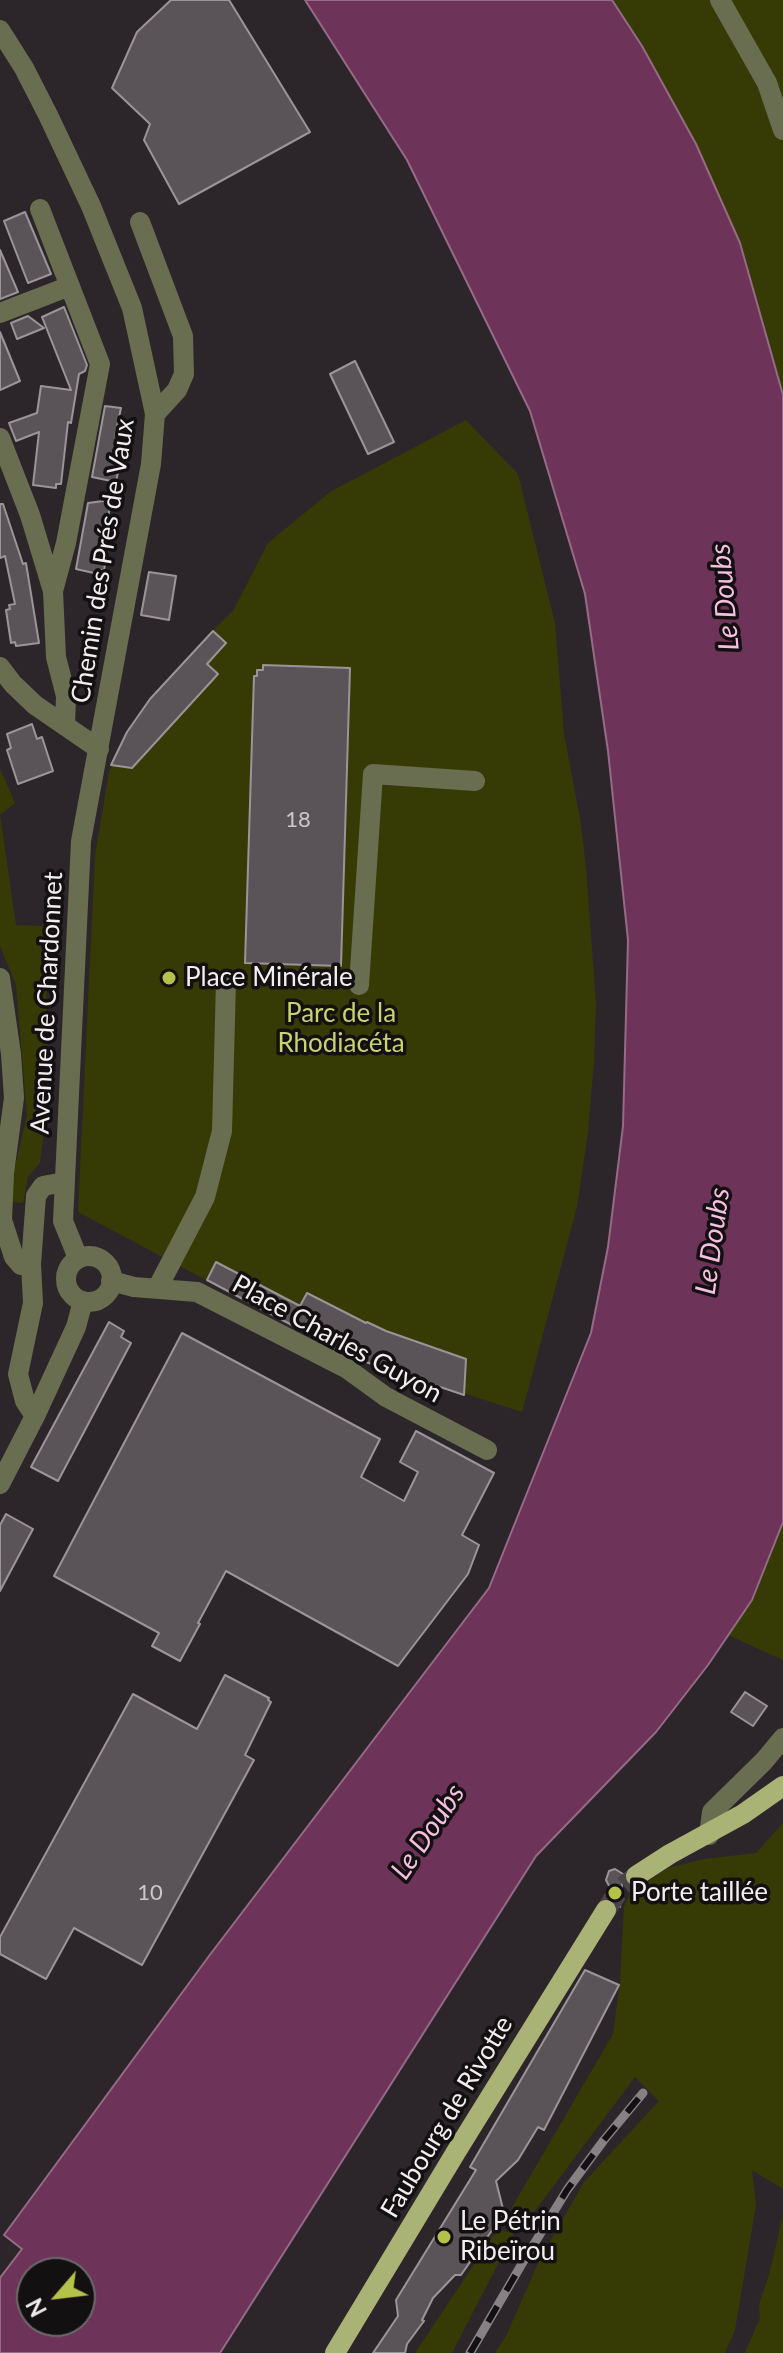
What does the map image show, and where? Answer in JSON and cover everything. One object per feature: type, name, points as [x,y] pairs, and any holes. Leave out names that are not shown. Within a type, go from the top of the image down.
[{"type":"main road","points":[[636,1876],[670,1854],[709,1835],[783,1786]]},
{"type":"main road","name":"Faubourg de Rivotte","points":[[335,2353],[606,1910]]},
{"type":"street","points":[[720,0],[767,83],[783,130]]},
{"type":"street","name":"Chemin des Prés de Vaux","points":[[0,30],[24,68],[91,206],[132,308],[155,414],[151,464],[99,749]]},
{"type":"street","points":[[40,209],[100,364],[66,543],[53,591]]},
{"type":"street","points":[[140,222],[183,336],[184,374],[177,390],[155,414]]},
{"type":"street","points":[[0,313],[70,286]]},
{"type":"street","points":[[0,438],[30,515],[53,591],[56,657],[66,696],[65,726]]},
{"type":"street","points":[[0,667],[35,705],[99,749]]},
{"type":"street","name":"Avenue de Chardonnet","points":[[78,1258],[63,1221],[64,1182],[81,841],[99,749]]},
{"type":"street","points":[[359,985],[373,774],[475,781]]},
{"type":"street","points":[[0,978],[5,1053],[14,1098],[2,1172],[2,1220],[14,1257],[21,1265],[31,1264]]},
{"type":"street","points":[[157,1289],[205,1197],[222,1131],[226,982]]},
{"type":"street","points":[[35,1416],[25,1401],[18,1374],[33,1303],[31,1264],[36,1196],[43,1186],[64,1182]]},
{"type":"street","points":[[92,1256],[104,1262],[111,1281],[105,1295],[98,1300],[83,1301],[70,1292],[66,1277],[68,1269],[78,1258],[92,1256]]},
{"type":"street","name":"Place Charles Guyon","points":[[111,1281],[197,1292],[346,1368],[386,1397],[487,1450]]},
{"type":"street","points":[[0,1484],[76,1327],[83,1301]]},
{"type":"street","points":[[709,1835],[712,1812],[783,1738]]},
{"type":"green space","points":[[604,0],[783,0],[783,410]]},
{"type":"green space","name":"Parc de la Rhodiacéta","points":[[466,420],[518,474],[555,623],[564,734],[586,868],[596,1003],[588,1132],[577,1207],[522,1412],[351,1357],[78,1212],[95,856],[109,772],[127,732],[150,699],[233,611],[268,543],[330,492]]},
{"type":"green space","points":[[0,769],[15,803],[0,815]]},
{"type":"green space","points":[[0,815],[16,925],[46,926],[47,1104],[40,1163],[28,1177],[23,1203],[11,1202],[12,1180],[27,1115],[16,985],[0,946]]},
{"type":"green space","points":[[783,1522],[783,1660],[728,1635],[753,1600]]},
{"type":"green space","points":[[783,1823],[783,2189],[752,2170],[756,2205],[735,2330],[725,2353],[495,2353],[506,2336],[539,2261],[584,2182],[659,2101],[635,2077],[534,2212],[511,2209],[613,2034],[620,1982],[624,1907],[630,1893],[668,1868],[704,1859],[756,1853]]},
{"type":"green space","points":[[783,2215],[783,2353],[745,2353],[760,2318],[759,2305]]},
{"type":"green space","points":[[497,2230],[514,2233],[452,2353],[415,2353]]},
{"type":"water","name":"Le Doubs","points":[[305,0],[612,0],[642,46],[696,144],[740,243],[783,395],[783,1522],[752,1600],[708,1665],[656,1732],[536,1856],[220,2353],[0,2353],[0,2278],[22,2249],[4,2235],[209,1956],[489,1588],[591,1333],[608,1247],[623,1126],[628,940],[608,751],[585,594],[530,411],[407,160]]},
{"type":"building","points":[[171,0],[229,0],[310,132],[179,204],[144,140],[150,124],[112,88],[137,32]]},
{"type":"building","points":[[25,212],[51,274],[28,283],[4,221]]},
{"type":"building","points":[[0,250],[18,292],[0,299]]},
{"type":"building","points":[[64,307],[87,365],[85,371],[79,374],[71,423],[68,422],[61,484],[56,484],[56,488],[33,485],[39,432],[16,441],[9,423],[37,413],[41,386],[71,390],[42,317]]},
{"type":"building","points":[[28,316],[44,328],[17,339],[11,323]]},
{"type":"building","points":[[0,332],[20,381],[0,390]]},
{"type":"building","points":[[355,361],[394,442],[368,454],[330,374]]},
{"type":"building","points":[[105,406],[121,408],[115,436],[125,438],[116,482],[92,477]]},
{"type":"building","points":[[111,500],[105,537],[110,538],[104,570],[99,570],[98,574],[76,569],[88,503]]},
{"type":"building","points":[[0,504],[3,504],[23,564],[26,563],[39,643],[16,646],[15,642],[11,643],[6,610],[10,609],[9,605],[15,604],[5,556],[0,558]]},
{"type":"building","points":[[149,572],[176,576],[169,620],[141,615]]},
{"type":"building","points":[[213,631],[226,643],[207,664],[218,674],[132,768],[111,765],[127,732],[150,699]]},
{"type":"building","points":[[263,665],[350,668],[341,966],[245,963],[254,676],[257,676],[257,670],[263,670]]},
{"type":"building","points":[[32,724],[37,739],[42,737],[53,771],[18,784],[7,750],[11,748],[7,734]]},
{"type":"building","points":[[216,1262],[300,1306],[307,1293],[366,1323],[466,1359],[464,1395],[354,1358],[207,1280]]},
{"type":"building","points":[[109,1322],[124,1331],[121,1337],[131,1343],[58,1481],[31,1467]]},
{"type":"building","points":[[182,1333],[380,1439],[361,1477],[404,1501],[418,1472],[400,1462],[416,1431],[494,1473],[462,1535],[479,1545],[468,1574],[398,1666],[226,1571],[180,1661],[152,1646],[159,1633],[54,1576]]},
{"type":"building","points":[[6,1514],[33,1529],[0,1591],[0,1525]]},
{"type":"building","points":[[225,1675],[269,1698],[271,1702],[245,1755],[254,1760],[142,1965],[74,1928],[46,1979],[0,1954],[0,1937],[133,1694],[197,1729]]},
{"type":"building","points":[[745,1692],[767,1706],[753,1726],[731,1712]]},
{"type":"building","points":[[615,1869],[623,1874],[620,1907],[606,1880],[609,1871]]},
{"type":"building","points":[[585,1970],[619,1985],[544,2130],[538,2127],[518,2160],[496,2181],[504,2213],[461,2275],[455,2275],[433,2298],[424,2321],[407,2344],[405,2353],[373,2353],[398,2316],[396,2300],[476,2170],[470,2167]]},
{"type":"tunnel","points":[[606,1910],[620,1889],[636,1876]]},
{"type":"railway","points":[[470,2353],[567,2190],[643,2093]]},
{"type":"place","name":"Place Minérale","points":[[169,978]]},
{"type":"place","name":"Porte taillée","points":[[615,1893]]},
{"type":"place","name":"Le Pétrin Ribeïrou","points":[[444,2237]]}]
